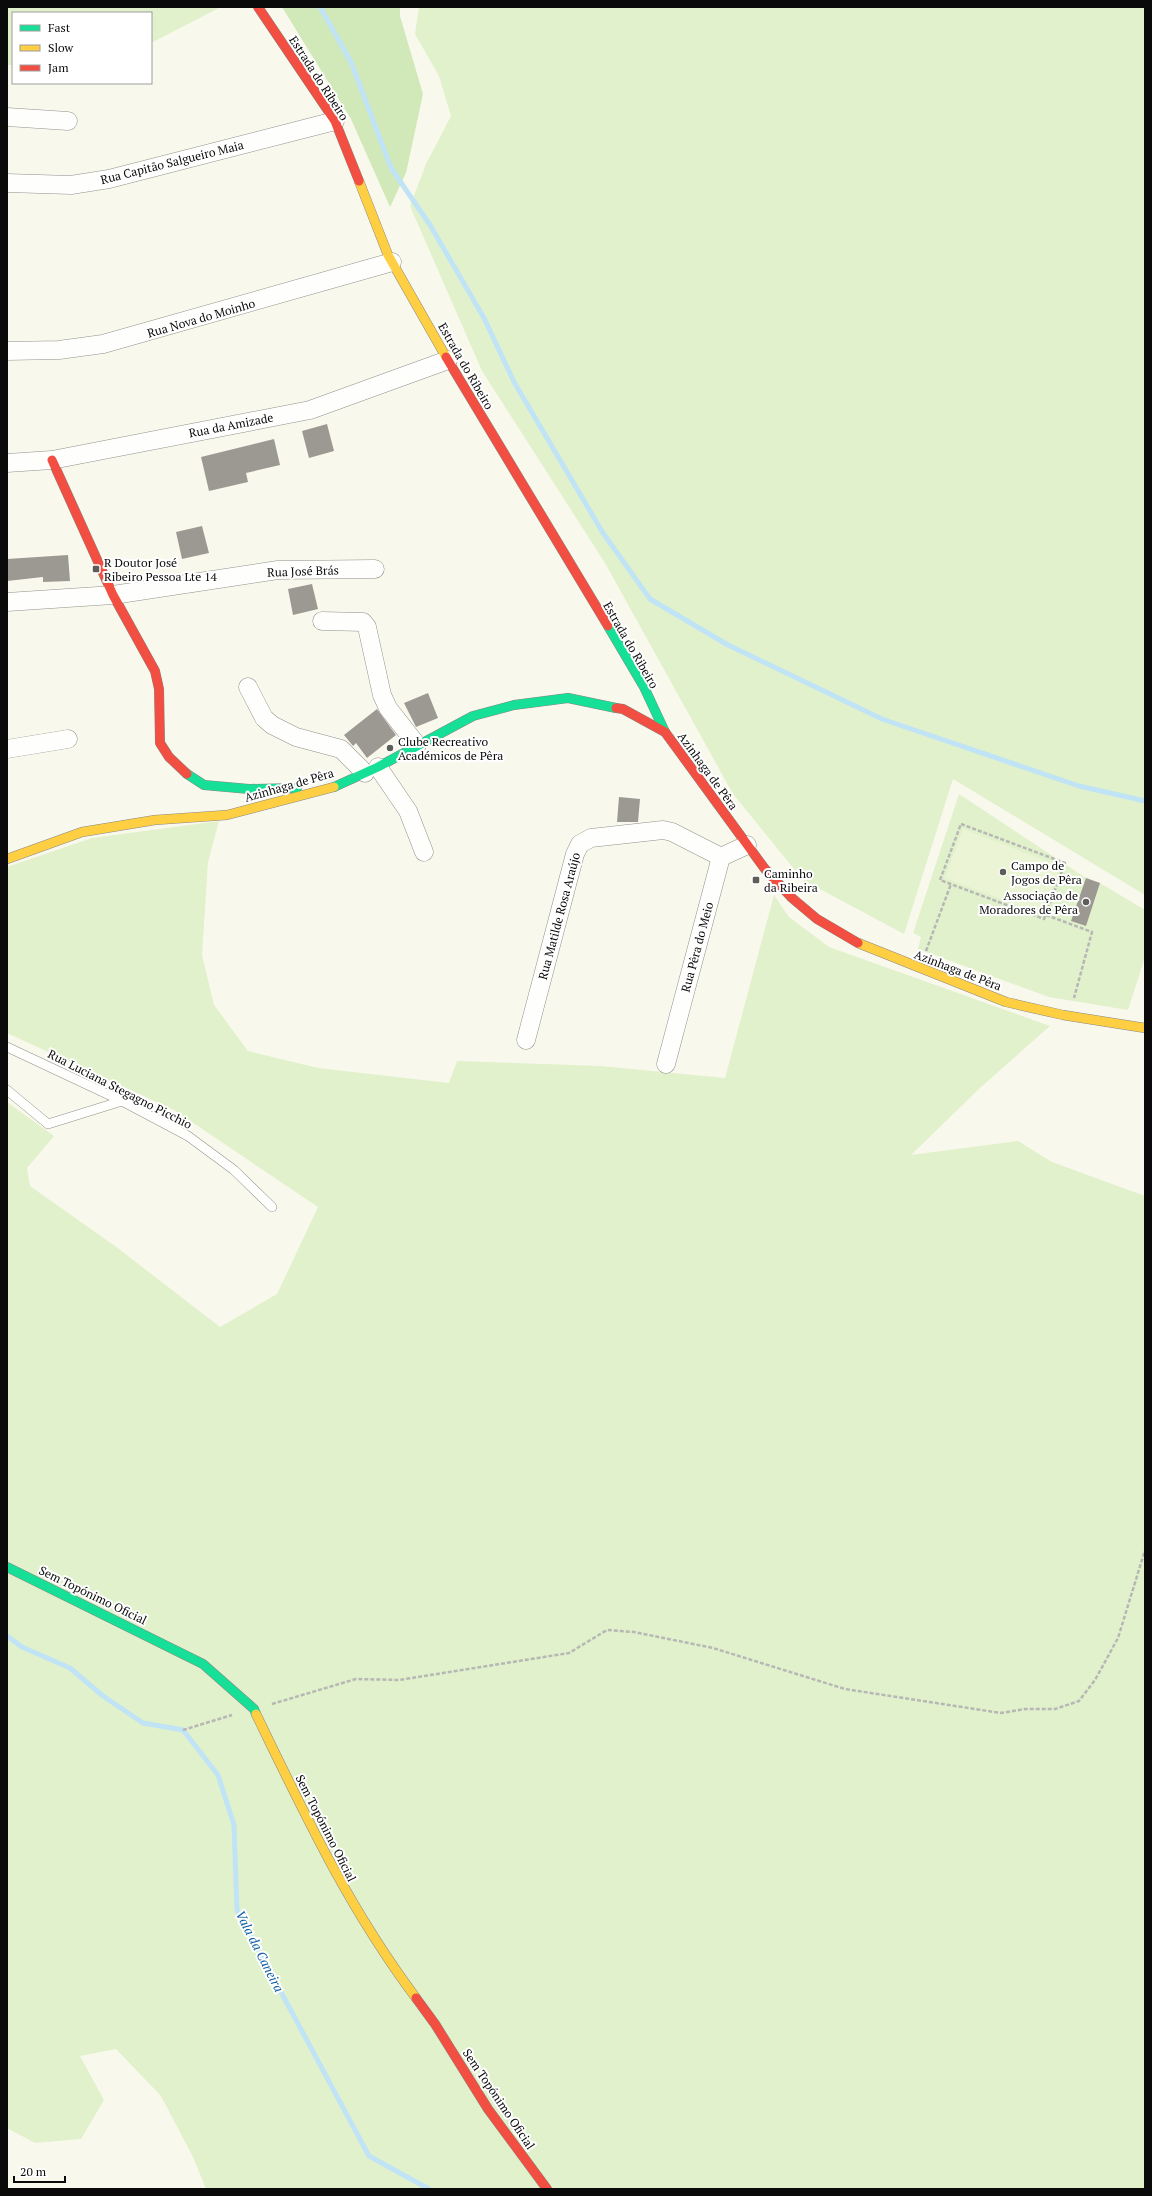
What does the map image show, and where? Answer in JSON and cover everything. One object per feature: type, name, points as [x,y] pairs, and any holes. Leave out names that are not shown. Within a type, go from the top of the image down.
[{"type":"street","name":"Estrada do Ribeiro","points":[[258,7],[335,121],[392,262],[448,360],[644,687],[665,732]]},
{"type":"street","points":[[7,117],[68,121]]},
{"type":"street","name":"Rua Capitão Salgueiro Maia","points":[[7,183],[71,185],[109,179],[335,121]]},
{"type":"street","name":"Rua Nova do Moinho","points":[[7,351],[59,350],[103,344],[157,331],[392,262]]},
{"type":"street","name":"Rua da Amizade","points":[[7,463],[52,460],[310,410],[448,360]]},
{"type":"street","points":[[52,460],[113,595],[155,671],[159,690],[160,743],[169,757],[185,773],[204,785],[249,789],[331,788]]},
{"type":"street","name":"Rua José Brás","points":[[7,602],[113,595],[278,570],[375,569]]},
{"type":"street","points":[[322,621],[363,622],[367,627],[382,695],[388,708],[417,745]]},
{"type":"street","points":[[248,687],[264,718],[272,725],[296,737],[341,749],[371,770],[408,811],[424,852]]},
{"type":"street","name":"Azinhaga de Pêra","points":[[7,859],[82,832],[155,820],[227,815],[331,788],[371,770],[473,716],[514,705],[568,698],[623,710],[665,732],[765,869],[792,898],[817,919],[846,938],[876,952],[1006,1002],[1063,1016],[1145,1028]]},
{"type":"street","points":[[7,749],[68,739]]},
{"type":"street","name":"Rua Matilde Rosa Araújo","points":[[526,1040],[575,854],[580,844],[591,838],[663,830],[672,832],[721,857]]},
{"type":"street","points":[[721,857],[747,845]]},
{"type":"street","name":"Rua Pêra do Meio","points":[[666,1064],[721,857]]},
{"type":"street","name":"Sem Topónimo Oficial","points":[[7,1567],[203,1664],[254,1709],[315,1838],[352,1904],[383,1954],[435,2024],[488,2108],[547,2189]]},
{"type":"lane","name":"Rua Luciana Stegagno Picchio","points":[[7,1047],[122,1101],[188,1136],[234,1170],[272,1207]]},
{"type":"lane","points":[[7,1090],[48,1124],[122,1101]]},
{"type":"path","points":[[960,824],[1065,863],[1046,915],[1044,919],[940,880],[960,824]]},
{"type":"path","points":[[920,968],[951,884]]},
{"type":"path","points":[[1046,915],[1092,932],[1073,1001]]},
{"type":"path","points":[[183,1730],[356,1679],[399,1680],[569,1653],[607,1630],[634,1632],[713,1648],[845,1689],[1001,1713],[1025,1709],[1055,1709],[1079,1701],[1094,1680],[1118,1638],[1145,1550]]},
{"type":"green space","points":[[7,7],[221,7],[152,42],[152,12],[12,12],[12,65],[7,65]]},
{"type":"green space","points":[[282,7],[400,7],[400,16],[423,94],[406,173],[390,207],[351,119]]},
{"type":"green space","points":[[419,7],[1145,7],[1145,895],[953,779],[904,934],[803,880],[733,794],[605,563],[482,371],[410,206],[426,164],[451,116],[439,76],[415,34]]},
{"type":"green space","points":[[959,794],[1086,878],[1100,883],[1145,910],[1145,957],[1128,1010],[1049,997],[918,949],[921,937],[913,933]]},
{"type":"green space","points":[[219,821],[208,862],[202,955],[214,1005],[248,1051],[318,1068],[449,1083],[457,1061],[601,1066],[725,1078],[774,895],[789,917],[829,947],[1050,1026],[980,1088],[911,1155],[1018,1141],[1052,1162],[1145,1196],[1145,2189],[206,2189],[193,2157],[161,2096],[116,2049],[80,2056],[104,2100],[81,2139],[35,2143],[7,2128],[7,1102],[54,1136],[27,1168],[30,1186],[115,1246],[220,1327],[277,1294],[318,1207],[174,1110],[7,1033],[7,867],[92,838]]},
{"type":"green space","name":"Campo de Jogos de Pêra","points":[[963,829],[1060,866],[1042,914],[945,878]]},
{"type":"building","points":[[327,424],[334,451],[309,458],[302,431]]},
{"type":"building","points":[[274,439],[280,465],[246,473],[248,482],[209,491],[201,457]]},
{"type":"building","points":[[202,526],[209,553],[182,559],[176,532]]},
{"type":"building","points":[[68,555],[70,581],[43,582],[43,577],[7,581],[7,559]]},
{"type":"building","points":[[312,584],[318,609],[293,615],[288,589]]},
{"type":"building","points":[[428,693],[438,718],[416,727],[404,703]]},
{"type":"building","points":[[377,709],[396,735],[367,758],[356,743],[353,746],[344,735]]},
{"type":"building","points":[[619,797],[640,799],[638,822],[617,822]]},
{"type":"building","name":"Associação de Moradores de Pêra","points":[[1086,878],[1100,883],[1086,926],[1071,921]]},
{"type":"waterway","points":[[320,7],[351,62],[391,168],[430,225],[484,318],[514,382],[603,533],[650,599],[728,645],[882,719],[1079,786],[1145,801]]},
{"type":"waterway","name":"Vala da Caneira","points":[[7,1636],[22,1647],[70,1668],[103,1696],[143,1723],[183,1730],[218,1775],[234,1825],[237,1910],[369,2156],[429,2189]]},
{"type":"traffic: fast","points":[[608,626],[644,687],[665,732]]},
{"type":"traffic: fast","points":[[334,787],[378,767],[473,716],[514,705],[568,698],[616,708]]},
{"type":"traffic: fast","points":[[187,774],[204,785],[249,789],[297,788]]},
{"type":"traffic: fast","points":[[7,1567],[203,1664],[254,1709],[256,1714]]},
{"type":"traffic: slow","points":[[359,181],[388,255],[446,357]]},
{"type":"traffic: slow","points":[[7,859],[82,832],[155,820],[227,815],[334,787]]},
{"type":"traffic: slow","points":[[858,943],[1006,1002],[1063,1015],[1145,1028]]},
{"type":"traffic: slow","points":[[256,1714],[310,1824],[348,1895],[392,1964],[416,1998]]},
{"type":"traffic: jam","points":[[258,7],[335,121],[359,181]]},
{"type":"traffic: jam","points":[[446,357],[608,626]]},
{"type":"traffic: jam","points":[[52,460],[113,595],[155,671],[159,689],[160,743],[169,757],[187,774]]},
{"type":"traffic: jam","points":[[616,708],[623,709],[665,732],[765,869],[792,898],[817,919],[858,943]]},
{"type":"traffic: jam","points":[[416,1998],[435,2024],[488,2109],[547,2189]]},
{"type":"place","name":"R Doutor José Ribeiro Pessoa Lte 14","points":[[96,569]]},
{"type":"place","name":"Clube Recreativo Académicos de Pêra","points":[[390,748]]},
{"type":"place","name":"Campo de Jogos de Pêra","points":[[1003,872]]},
{"type":"place","name":"Caminho da Ribeira","points":[[756,880]]},
{"type":"place","name":"Associação de Moradores de Pêra","points":[[1086,902]]}]
